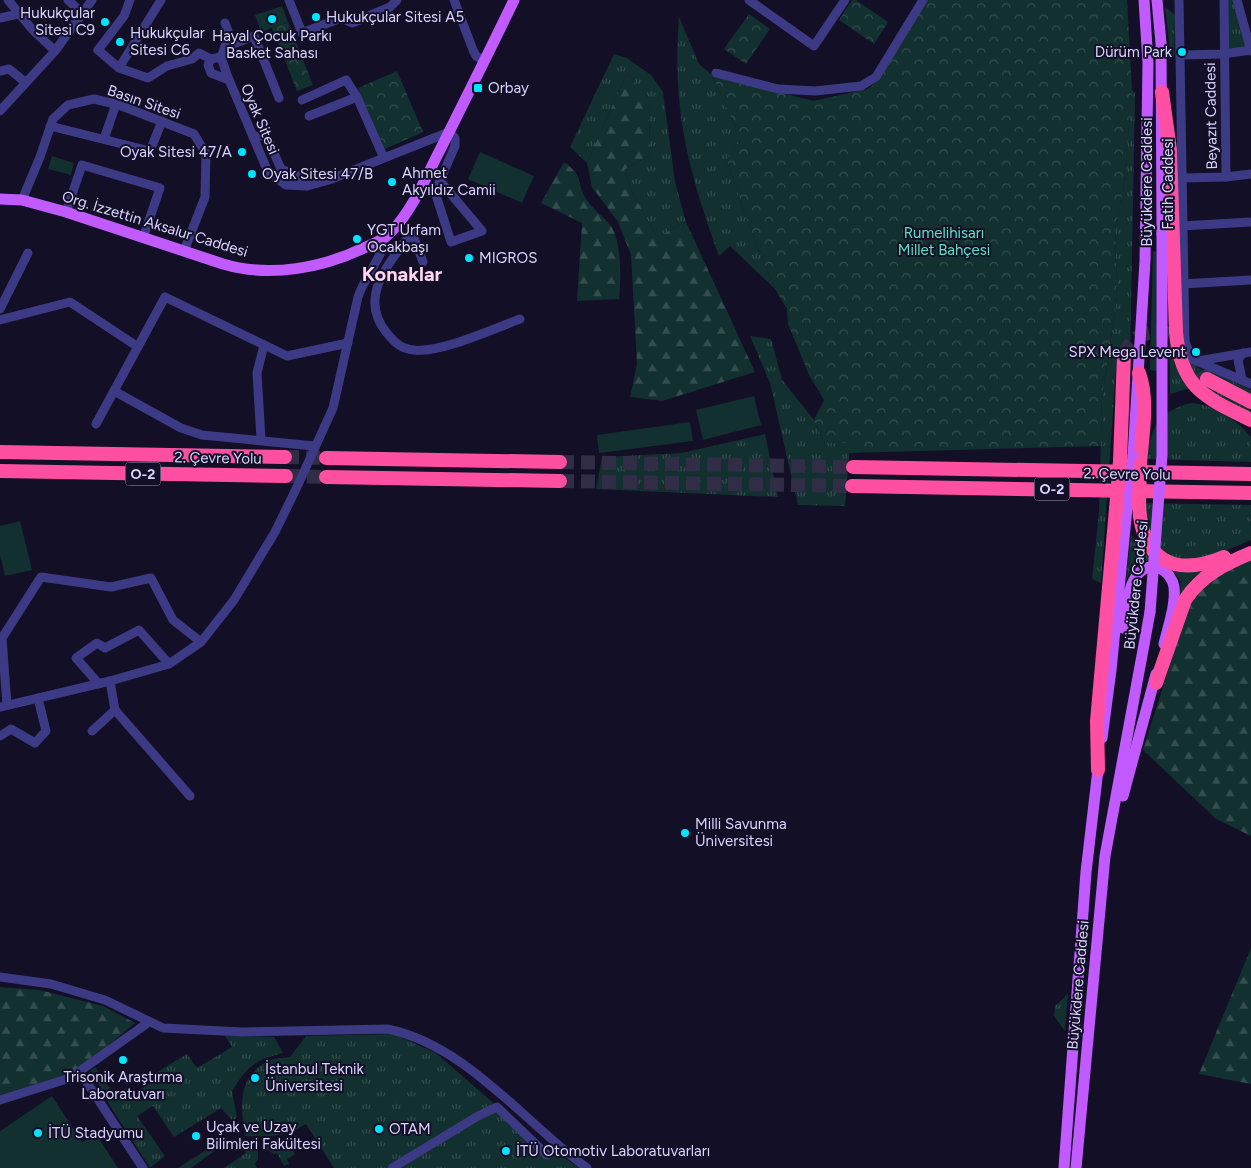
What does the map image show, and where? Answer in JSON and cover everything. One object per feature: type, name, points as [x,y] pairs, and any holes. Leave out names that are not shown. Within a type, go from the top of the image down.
[{"type":"highway","points":[[1162,92],[1170,150],[1176,332],[1180,358],[1186,374],[1199,391],[1251,420]]},
{"type":"highway","points":[[1124,355],[1131,460],[1127,507],[1140,524],[1146,542],[1169,562],[1191,566],[1201,566],[1251,548]]},
{"type":"highway","points":[[1098,770],[1097,720],[1127,507],[1131,460],[1144,404],[1143,387],[1139,373]]},
{"type":"highway","points":[[1207,379],[1251,402]]},
{"type":"highway","name":"2. Çevre Yolu","points":[[0,452],[285,457]]},
{"type":"highway","points":[[326,458],[560,462]]},
{"type":"highway","name":"2. Çevre Yolu","points":[[853,467],[1251,474]]},
{"type":"highway","name":"2. Çevre Yolu","points":[[0,471],[286,476]]},
{"type":"highway","points":[[326,476],[560,481]]},
{"type":"highway","name":"2. Çevre Yolu","points":[[852,486],[1251,493]]},
{"type":"highway","points":[[1156,683],[1182,607],[1192,589],[1209,574],[1251,553]]},
{"type":"main road","name":"Org. İzzettin Aksalur Caddesi","points":[[0,199],[22,200],[66,212],[232,266],[285,271],[352,254],[386,237],[402,219],[449,132],[514,0]]},
{"type":"main road","name":"Büyükdere Caddesi","points":[[1139,373],[1145,261],[1148,63],[1144,0]]},
{"type":"main road","name":"Büyükdere Caddesi","points":[[1076,1168],[1102,887],[1150,612],[1162,455],[1160,134],[1162,92],[1157,0]]},
{"type":"main road","name":"Büyükdere Caddesi","points":[[1064,1168],[1070,1106],[1082,914],[1098,770],[1112,670],[1127,507]]},
{"type":"main road","points":[[1112,670],[1120,652],[1128,596],[1133,582],[1144,569],[1159,568],[1172,580],[1174,596],[1156,683],[1121,805],[1112,823]]},
{"type":"main road","points":[[1056,1168],[1070,1106]]},
{"type":"street","points":[[8,0],[18,14],[55,51]]},
{"type":"street","points":[[68,0],[83,14]]},
{"type":"street","points":[[0,111],[55,51],[92,0]]},
{"type":"street","points":[[130,0],[124,16],[98,50],[119,68],[148,78],[167,66],[192,59],[198,49],[211,59],[221,57],[228,32],[225,23]]},
{"type":"street","points":[[119,68],[161,0]]},
{"type":"street","points":[[289,0],[302,33],[341,18],[352,23],[390,7],[397,0]]},
{"type":"street","points":[[454,0],[476,56],[485,61]]},
{"type":"street","points":[[754,2],[814,46],[845,0]]},
{"type":"street","points":[[716,73],[778,89],[815,91],[861,86],[876,77],[923,0]]},
{"type":"street","name":"Fatih Caddesi","points":[[1179,0],[1182,284],[1185,342],[1188,354],[1192,359],[1198,361]]},
{"type":"street","name":"Beyazıt Caddesi","points":[[1224,0],[1223,54],[1226,177]]},
{"type":"street","points":[[1181,56],[1223,54],[1251,50],[1237,0]]},
{"type":"street","points":[[0,18],[18,14]]},
{"type":"street","points":[[225,47],[254,36],[280,98]]},
{"type":"street","name":"Oyak Sitesi","points":[[221,57],[268,172],[286,185],[307,186],[329,180],[383,156],[449,132]]},
{"type":"street","points":[[211,59],[208,65],[211,73],[229,80]]},
{"type":"street","points":[[0,71],[9,69],[25,82]]},
{"type":"street","points":[[302,100],[346,80],[356,97],[383,156]]},
{"type":"street","points":[[309,116],[356,97]]},
{"type":"street","name":"Basın Sitesi","points":[[22,200],[53,119],[68,105],[94,99],[116,104],[194,134],[206,154],[205,197],[184,251]]},
{"type":"street","points":[[104,139],[116,104]]},
{"type":"street","points":[[50,126],[150,151],[162,121]]},
{"type":"street","points":[[440,181],[482,231],[451,242],[434,192],[455,146],[455,138],[449,132]]},
{"type":"street","points":[[66,212],[82,165],[160,188],[143,238]]},
{"type":"street","points":[[1181,178],[1226,177],[1251,174]]},
{"type":"street","points":[[1182,226],[1251,222]]},
{"type":"street","points":[[423,262],[412,232],[381,276],[375,293],[374,305],[383,329],[401,346],[414,350],[432,349],[520,319]]},
{"type":"street","points":[[201,642],[173,620],[151,578],[111,587],[41,577],[2,638],[4,706],[99,684],[169,664],[201,642],[234,600],[275,532],[333,408],[362,286],[384,246],[386,237]]},
{"type":"street","points":[[0,309],[28,253]]},
{"type":"street","points":[[1182,284],[1251,280]]},
{"type":"street","points":[[96,424],[165,297],[287,356],[348,343]]},
{"type":"street","points":[[0,320],[70,302],[138,347]]},
{"type":"street","points":[[261,440],[257,373],[264,345]]},
{"type":"street","points":[[1198,361],[1247,352]]},
{"type":"street","points":[[1242,380],[1238,360],[1247,352]]},
{"type":"street","points":[[1198,361],[1251,384]]},
{"type":"street","points":[[114,391],[181,428],[202,435],[314,446]]},
{"type":"street","points":[[99,684],[76,658],[97,643],[105,648],[139,630],[169,664]]},
{"type":"street","points":[[110,681],[115,710],[190,796]]},
{"type":"street","points":[[0,736],[11,729],[35,743],[46,730],[38,698]]},
{"type":"street","points":[[92,731],[115,710]]},
{"type":"street","points":[[0,977],[51,984],[105,1000],[164,1028],[212,1032],[387,1029],[405,1032],[431,1043],[474,1073],[587,1168]]},
{"type":"street","points":[[0,1100],[52,1085],[80,1072],[150,1022]]},
{"type":"street","points":[[80,1072],[143,1168]]},
{"type":"street","points":[[392,1168],[478,1116],[497,1107],[547,1155]]},
{"type":"green space","points":[[852,0],[856,0],[888,22],[874,44],[839,20]]},
{"type":"green space","name":"Rumelihisarı Millet Bahçesi","points":[[926,0],[1127,0],[1132,90],[1123,194],[1115,228],[1117,297],[1102,399],[1101,446],[849,453],[849,443],[824,442],[814,420],[824,400],[809,375],[788,324],[787,309],[775,289],[746,218],[727,160],[741,140],[712,75],[813,101],[867,89],[873,85]]},
{"type":"green space","points":[[1227,0],[1234,0],[1247,48],[1227,50]]},
{"type":"green space","name":"Hayal Çocuk Parkı Basket Sahası","points":[[282,6],[288,22],[261,32],[255,15]]},
{"type":"green space","points":[[1165,7],[1175,15],[1174,57],[1171,60]]},
{"type":"green space","points":[[749,14],[770,29],[746,64],[724,49]]},
{"type":"green space","points":[[679,17],[699,64],[712,75],[741,140],[727,160],[746,218],[775,289],[730,246],[719,256],[708,225],[691,167],[680,111],[677,50]]},
{"type":"green space","points":[[288,22],[313,85],[297,91],[272,28]]},
{"type":"green space","points":[[614,54],[627,58],[651,75],[663,92],[675,182],[686,222],[657,237],[631,190],[624,170],[650,155],[649,98],[627,73],[587,163],[570,147]]},
{"type":"green space","points":[[397,71],[423,132],[385,149],[358,88]]},
{"type":"green space","points":[[627,73],[649,98],[650,155],[624,170],[631,190],[657,237],[686,222],[755,372],[662,401],[630,397],[637,364],[631,255],[618,222],[592,187],[587,163]]},
{"type":"green space","points":[[1132,90],[1135,93],[1130,363],[1117,355],[1101,583],[1092,579],[1099,513],[1102,399],[1117,297],[1115,228],[1123,194]]},
{"type":"green space","points":[[480,152],[534,176],[522,203],[468,179]]},
{"type":"green space","points":[[52,156],[74,163],[71,175],[48,169]]},
{"type":"green space","points":[[564,162],[577,175],[582,191],[588,201],[615,233],[620,262],[619,299],[577,301],[582,223],[541,203]]},
{"type":"green space","points":[[1153,251],[1156,252],[1157,371],[1150,370]]},
{"type":"green space","points":[[1169,319],[1190,388],[1170,394]]},
{"type":"green space","points":[[750,336],[771,339],[782,380],[814,420],[824,442],[850,443],[845,506],[798,505],[770,383]]},
{"type":"green space","points":[[1184,357],[1200,369],[1219,375],[1251,390],[1251,414],[1202,389]]},
{"type":"green space","points":[[754,396],[761,425],[703,440],[696,410]]},
{"type":"green space","points":[[1191,403],[1217,410],[1245,430],[1251,437],[1251,462],[1147,459],[1148,448],[1158,422],[1171,411]]},
{"type":"green space","points":[[690,422],[693,441],[599,453],[597,435]]},
{"type":"green space","points":[[765,434],[778,497],[596,489],[602,457],[682,453]]},
{"type":"green space","points":[[1144,503],[1251,505],[1251,540],[1206,559],[1176,560],[1162,552],[1148,534]]},
{"type":"green space","points":[[20,521],[32,570],[5,576],[0,555],[0,526]]},
{"type":"green space","points":[[1131,535],[1152,558],[1133,568],[1126,580]]},
{"type":"green space","points":[[1251,558],[1251,836],[1216,819],[1143,750],[1188,608],[1208,584]]},
{"type":"green space","points":[[1171,567],[1206,569],[1191,580],[1179,598],[1181,582]]},
{"type":"green space","points":[[1251,948],[1251,1084],[1199,1074]]},
{"type":"green space","points":[[0,987],[40,990],[103,1006],[135,1023],[78,1071],[0,1095]]},
{"type":"green space","points":[[1068,994],[1065,1031],[1054,1016],[1055,1006]]},
{"type":"green space","points":[[394,1034],[436,1053],[555,1157],[563,1157],[579,1168],[334,1168],[306,1124],[284,1134],[245,1136],[242,1112],[244,1090],[253,1072],[262,1065],[274,1059],[290,1057],[306,1036]]},
{"type":"green space","points":[[225,1036],[274,1037],[283,1053],[258,1062],[242,1076],[232,1091],[237,1117],[233,1121],[221,1108],[174,1137],[153,1106],[137,1116],[165,1156],[150,1168],[107,1101],[127,1087],[133,1094],[157,1079],[154,1074],[187,1054],[197,1068],[232,1047]]},
{"type":"green space","points":[[95,1067],[110,1089],[104,1093],[90,1071]]},
{"type":"green space","name":"İTÜ Stadyumu","points":[[52,1096],[82,1142],[96,1134],[118,1168],[0,1168],[0,1131]]},
{"type":"green space","points":[[223,1139],[224,1144],[191,1168],[178,1168]]},
{"type":"green space","points":[[289,1144],[295,1154],[287,1159],[289,1164],[284,1166],[277,1153],[274,1154],[261,1146]]},
{"type":"green space","points":[[258,1147],[258,1159],[255,1164],[257,1168],[224,1168],[246,1153],[244,1149]]},
{"type":"tunnel","points":[[1124,355],[1130,344],[1139,336],[1159,332],[1168,334],[1183,346],[1207,379]]},
{"type":"tunnel","points":[[285,457],[326,458]]},
{"type":"tunnel","points":[[560,462],[853,467]]},
{"type":"tunnel","points":[[286,476],[326,477]]},
{"type":"tunnel","points":[[560,481],[852,486]]},
{"type":"place","name":"Hukukçular Sitesi A5","points":[[316,17]]},
{"type":"place","name":"Hayal Çocuk Parkı Basket Sahası","points":[[272,19]]},
{"type":"place","name":"Hukukçular Sitesi C9","points":[[105,22]]},
{"type":"place","name":"Hukukçular Sitesi C6","points":[[120,42]]},
{"type":"place","name":"Dürüm Park","points":[[1182,52]]},
{"type":"place","name":"Orbay","points":[[478,88]]},
{"type":"place","name":"Oyak Sitesi 47/A","points":[[242,152]]},
{"type":"place","name":"Oyak Sitesi 47/B","points":[[252,174]]},
{"type":"place","name":"Ahmet Akyıldız Camii","points":[[392,182]]},
{"type":"place","name":"YGT Urfam Ocakbaşı","points":[[357,239]]},
{"type":"place","name":"MIGROS","points":[[469,258]]},
{"type":"place","name":"SPX Mega Levent","points":[[1196,352]]},
{"type":"place","name":"Milli Savunma Üniversitesi","points":[[685,833]]},
{"type":"place","name":"Trisonik Araştırma Laboratuvarı","points":[[123,1060]]},
{"type":"place","name":"İstanbul Teknik Üniversitesi","points":[[255,1078]]},
{"type":"place","name":"OTAM","points":[[379,1129]]},
{"type":"place","name":"İTÜ Stadyumu","points":[[38,1133]]},
{"type":"place","name":"Uçak ve Uzay Bilimleri Fakültesi","points":[[196,1136]]},
{"type":"place","name":"İTÜ Otomotiv Laboratuvarları","points":[[506,1151]]},
{"type":"district","name":"Konaklar","points":[[402,274]]}]
